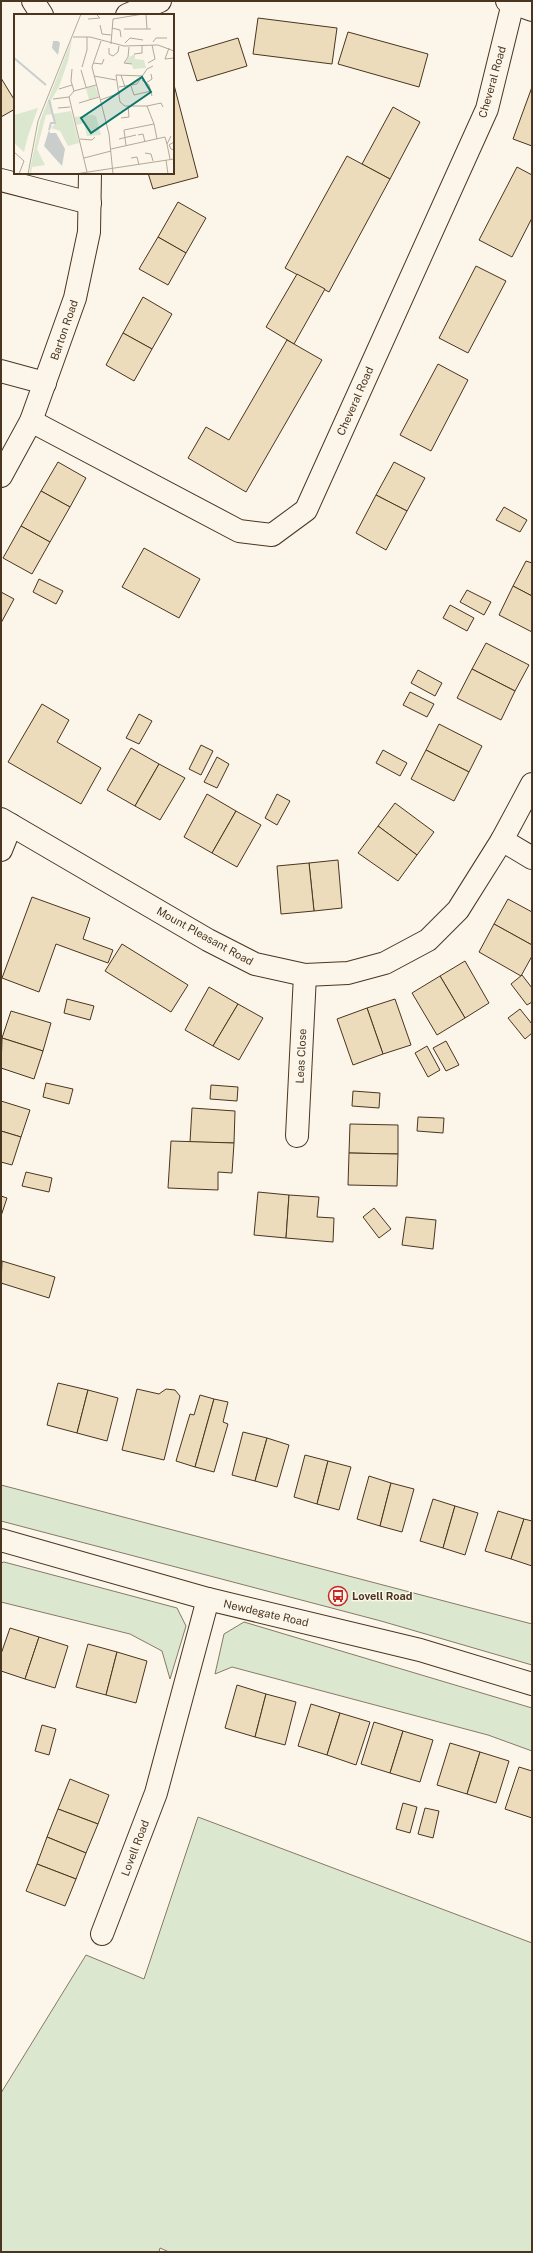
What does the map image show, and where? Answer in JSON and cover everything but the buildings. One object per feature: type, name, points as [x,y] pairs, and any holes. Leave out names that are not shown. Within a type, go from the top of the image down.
[{"type":"street","points":[[33,1],[41,14]]},
{"type":"street","points":[[130,14],[160,1]]},
{"type":"street","name":"Cheveral Road","points":[[31,421],[240,531],[272,535],[306,510],[487,109],[517,4]]},
{"type":"street","name":"Barton Road","points":[[1,476],[31,421],[75,298],[89,232],[90,174]]},
{"type":"street","points":[[1,180],[90,203]]},
{"type":"street","points":[[1,371],[45,383]]},
{"type":"street","name":"Mount Pleasant Road","points":[[6,822],[208,940],[249,961],[255,964],[305,975],[356,971],[385,963],[428,940],[458,910],[502,840],[532,784]]},
{"type":"street","points":[[1,850],[6,822]]},
{"type":"street","points":[[502,840],[532,858]]},
{"type":"street","name":"Leas Close","points":[[297,1136],[305,975]]},
{"type":"street","name":"Newdegate Road","points":[[1,1540],[208,1599],[420,1650],[532,1684]]},
{"type":"street","name":"Lovell Road","points":[[102,1934],[156,1793],[208,1599]]},
{"type":"green space","points":[[1,1485],[532,1624],[532,1665],[381,1621],[1,1521]]},
{"type":"green space","points":[[4,1562],[177,1608],[186,1626],[170,1679],[162,1651],[130,1634],[1,1602],[1,1563]]},
{"type":"green space","points":[[244,1622],[532,1708],[532,1751],[488,1735],[232,1667],[215,1674],[224,1634]]},
{"type":"green space","points":[[198,1817],[532,1943],[532,2252],[169,2252],[160,2248],[159,2252],[1,2252],[1,2093],[86,1955],[144,1979]]},
{"type":"place","name":"Lovell Road","points":[[338,1596]]}]
